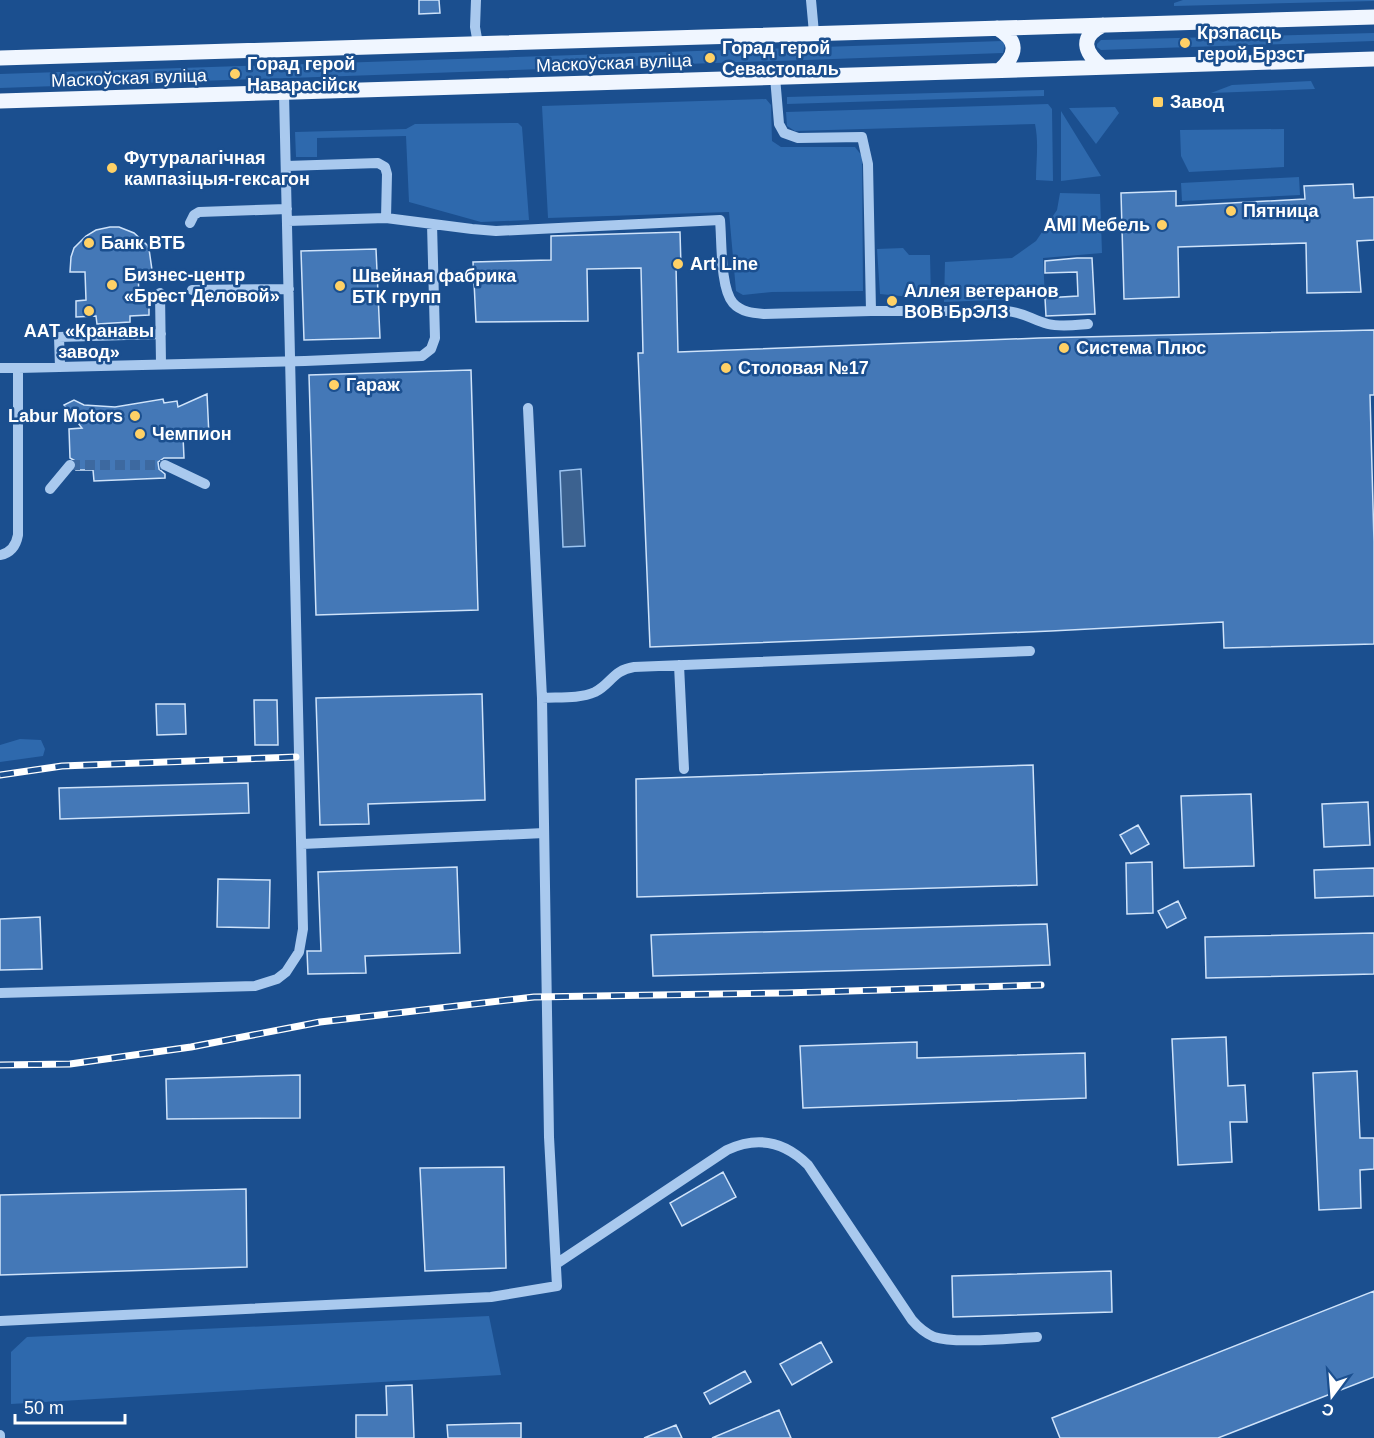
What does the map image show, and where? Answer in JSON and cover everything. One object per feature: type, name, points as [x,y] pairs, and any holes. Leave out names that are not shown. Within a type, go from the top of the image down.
[{"type":"main road","name":"Маскоўская вуліца","points":[[0,58],[1374,17]]},
{"type":"main road","points":[[1102,67],[1091,58],[1087,51],[1087,41],[1092,31],[1103,25]]},
{"type":"main road","points":[[997,28],[1007,34],[1012,42],[1013,52],[1010,60],[1000,70]]},
{"type":"main road","name":"Маскоўская вуліца","points":[[0,101],[1374,59]]},
{"type":"street","points":[[476,0],[475,27],[478,44]]},
{"type":"street","points":[[812,0],[814,33]]},
{"type":"street","points":[[775,77],[779,124],[784,133],[798,138],[862,137],[868,159],[871,311]]},
{"type":"street","points":[[0,993],[255,986],[277,980],[294,963],[302,941],[302,843],[284,93]]},
{"type":"street","points":[[286,166],[373,163],[382,165],[387,174],[386,218]]},
{"type":"street","points":[[190,223],[194,215],[202,212],[287,209]]},
{"type":"street","points":[[288,221],[386,218],[496,231],[720,220],[726,290],[733,303],[747,312],[764,314],[1011,311],[1021,312],[1055,326],[1088,324]]},
{"type":"street","points":[[0,368],[417,357],[431,349],[435,338],[432,224]]},
{"type":"street","points":[[192,290],[289,289]]},
{"type":"street","points":[[160,292],[161,364]]},
{"type":"street","points":[[60,367],[59,338],[161,334]]},
{"type":"street","points":[[0,555],[14,547],[18,535],[18,368]]},
{"type":"street","points":[[0,1321],[491,1297],[557,1286],[549,1137],[542,698],[528,408]]},
{"type":"street","points":[[50,489],[70,465]]},
{"type":"street","points":[[165,465],[205,484]]},
{"type":"street","points":[[542,698],[587,695],[602,688],[612,676],[627,668],[1030,651]]},
{"type":"street","points":[[679,665],[684,769]]},
{"type":"street","points":[[302,843],[544,833]]},
{"type":"street","points":[[556,1264],[727,1150],[748,1142],[775,1143],[798,1155],[808,1165],[912,1320],[926,1333],[951,1340],[1037,1337]]},
{"type":"shaded area","points":[[1183,0],[1374,1],[1174,6],[1174,3]]},
{"type":"shaded area","points":[[1374,33],[1374,41],[1101,50],[1097,47],[1101,40]]},
{"type":"shaded area","points":[[1002,41],[1005,44],[1003,53],[0,88],[0,74]]},
{"type":"shaded area","points":[[1311,81],[1315,89],[1211,93],[1232,85]]},
{"type":"shaded area","points":[[1044,90],[1044,96],[787,104],[787,97]]},
{"type":"shaded area","points":[[766,99],[771,105],[772,141],[781,147],[855,147],[862,156],[863,291],[772,292],[743,295],[736,291],[729,212],[548,218],[542,106]]},
{"type":"shaded area","points":[[1048,104],[1052,109],[1053,181],[1036,180],[1035,124],[795,131],[787,126],[786,112]]},
{"type":"shaded area","points":[[1115,107],[1119,113],[1096,144],[1069,108]]},
{"type":"shaded area","points":[[1061,111],[1101,176],[1061,181]]},
{"type":"shaded area","points":[[518,123],[522,127],[529,220],[481,222],[409,202],[406,136],[317,138],[317,157],[296,157],[295,132],[406,129],[415,124]]},
{"type":"shaded area","points":[[1284,129],[1284,167],[1189,172],[1181,156],[1180,130]]},
{"type":"shaded area","points":[[1299,177],[1300,195],[1182,201],[1181,183]]},
{"type":"shaded area","points":[[1060,193],[1100,194],[1102,253],[1043,258],[1045,298],[944,302],[945,262],[1012,258],[1036,241],[1057,210]]},
{"type":"shaded area","points":[[903,248],[909,255],[930,255],[931,299],[880,294],[877,249]]},
{"type":"shaded area","points":[[581,469],[585,546],[563,547],[560,471]]},
{"type":"shaded area","points":[[20,739],[41,740],[45,749],[43,756],[0,762],[0,745]]},
{"type":"shaded area","points":[[489,1316],[501,1375],[11,1404],[11,1352],[27,1337]]},
{"type":"building","points":[[419,0],[439,0],[440,13],[419,14]]},
{"type":"building","points":[[1353,184],[1354,198],[1374,197],[1374,240],[1357,241],[1361,292],[1307,293],[1306,243],[1178,247],[1179,297],[1124,299],[1121,193],[1176,191],[1176,206],[1305,199],[1304,186]]},
{"type":"building","name":"Бизнес-центр «Брест Деловой»","points":[[119,227],[134,233],[149,249],[152,270],[138,270],[139,298],[149,297],[149,315],[130,316],[130,322],[97,324],[96,316],[76,317],[76,301],[86,300],[85,272],[70,272],[71,257],[74,248],[86,236],[96,230]]},
{"type":"building","points":[[680,232],[681,267],[676,267],[678,352],[1039,338],[1374,330],[1374,395],[1370,395],[1374,644],[1224,648],[1223,622],[650,647],[638,353],[643,353],[641,268],[587,269],[588,321],[476,322],[473,262],[551,260],[551,236]]},
{"type":"building","name":"Швейная фабрика БТК групп","points":[[376,249],[380,338],[304,340],[301,251]]},
{"type":"building","points":[[1092,258],[1095,314],[1046,316],[1045,298],[1078,296],[1077,272],[1045,273],[1045,261]]},
{"type":"building","points":[[471,370],[478,610],[316,615],[309,375]]},
{"type":"building","points":[[207,394],[209,436],[183,436],[184,458],[164,458],[158,462],[159,469],[165,474],[165,478],[94,481],[93,470],[76,470],[77,462],[70,458],[69,429],[82,428],[64,405],[74,400],[84,405],[115,407],[163,399],[164,403],[177,401],[178,407]]},
{"type":"building","points":[[482,694],[485,800],[368,804],[369,824],[320,825],[316,698]]},
{"type":"building","points":[[254,700],[277,700],[278,745],[255,745]]},
{"type":"building","points":[[156,704],[185,704],[186,734],[157,735]]},
{"type":"building","points":[[1033,765],[1037,885],[637,897],[636,779]]},
{"type":"building","points":[[248,783],[249,813],[60,819],[59,788]]},
{"type":"building","points":[[1251,794],[1254,866],[1184,868],[1181,796]]},
{"type":"building","points":[[1368,802],[1370,845],[1324,847],[1322,804]]},
{"type":"building","points":[[1138,825],[1149,844],[1131,854],[1120,835]]},
{"type":"building","points":[[1152,862],[1153,913],[1127,914],[1126,863]]},
{"type":"building","points":[[457,867],[460,953],[365,956],[366,973],[308,974],[307,951],[321,951],[318,872]]},
{"type":"building","points":[[1374,868],[1374,896],[1315,898],[1314,870]]},
{"type":"building","points":[[218,879],[270,880],[269,928],[217,927]]},
{"type":"building","points":[[1178,901],[1186,918],[1167,928],[1158,911]]},
{"type":"building","points":[[40,917],[42,969],[0,970],[0,919]]},
{"type":"building","points":[[1047,924],[1050,965],[653,976],[651,935]]},
{"type":"building","points":[[1374,933],[1374,974],[1206,978],[1205,937]]},
{"type":"building","points":[[1226,1037],[1228,1086],[1245,1085],[1247,1122],[1230,1122],[1232,1162],[1178,1165],[1172,1039]]},
{"type":"building","points":[[917,1042],[917,1058],[1085,1053],[1086,1098],[803,1108],[800,1046]]},
{"type":"building","points":[[1357,1071],[1360,1138],[1374,1138],[1374,1169],[1360,1170],[1361,1208],[1319,1210],[1313,1073]]},
{"type":"building","points":[[300,1075],[300,1118],[167,1119],[166,1079]]},
{"type":"building","points":[[504,1167],[506,1268],[425,1271],[420,1168]]},
{"type":"building","points":[[723,1172],[736,1197],[682,1226],[670,1203]]},
{"type":"building","points":[[246,1189],[247,1267],[0,1275],[0,1195]]},
{"type":"building","points":[[1111,1271],[1112,1312],[953,1317],[952,1276]]},
{"type":"building","points":[[1374,1291],[1374,1377],[1218,1438],[1060,1438],[1052,1418]]},
{"type":"building","points":[[821,1342],[832,1362],[792,1385],[780,1364]]},
{"type":"building","points":[[745,1371],[751,1382],[710,1404],[704,1393]]},
{"type":"building","points":[[412,1385],[414,1438],[356,1438],[356,1415],[387,1415],[386,1386]]},
{"type":"building","points":[[779,1410],[791,1438],[712,1438]]},
{"type":"building","points":[[521,1423],[521,1438],[448,1438],[447,1425]]},
{"type":"building","points":[[676,1425],[682,1438],[644,1438]]},
{"type":"tunnel","points":[[70,465],[165,465]]},
{"type":"railway","points":[[0,775],[62,766],[296,757]]},
{"type":"railway","points":[[0,1065],[70,1064],[191,1047],[320,1022],[534,997],[785,993],[1041,985]]},
{"type":"place","name":"Крэпасць герой Брэст","points":[[1185,43]]},
{"type":"place","name":"Горад герой Севастопаль","points":[[710,58]]},
{"type":"place","name":"Горад герой Наварасійск","points":[[235,74]]},
{"type":"place","name":"Завод","points":[[1158,102]]},
{"type":"place","name":"Футуралагічная кампазіцыя-гексагон","points":[[112,168]]},
{"type":"place","name":"Пятница","points":[[1231,211]]},
{"type":"place","name":"AMI Мебель","points":[[1162,225]]},
{"type":"place","name":"Банк ВТБ","points":[[89,243]]},
{"type":"place","name":"Art Line","points":[[678,264]]},
{"type":"place","name":"Бизнес-центр «Брест Деловой»","points":[[112,285]]},
{"type":"place","name":"Швейная фабрика БТК групп","points":[[340,286]]},
{"type":"place","name":"Аллея ветеранов ВОВ БрЭЛЗ","points":[[892,301]]},
{"type":"place","name":"ААТ «Кранавы завод»","points":[[89,311]]},
{"type":"place","name":"Система Плюс","points":[[1064,348]]},
{"type":"place","name":"Столовая №17","points":[[726,368]]},
{"type":"place","name":"Гараж","points":[[334,385]]},
{"type":"place","name":"Labur Motors","points":[[135,416]]},
{"type":"place","name":"Чемпион","points":[[140,434]]}]
